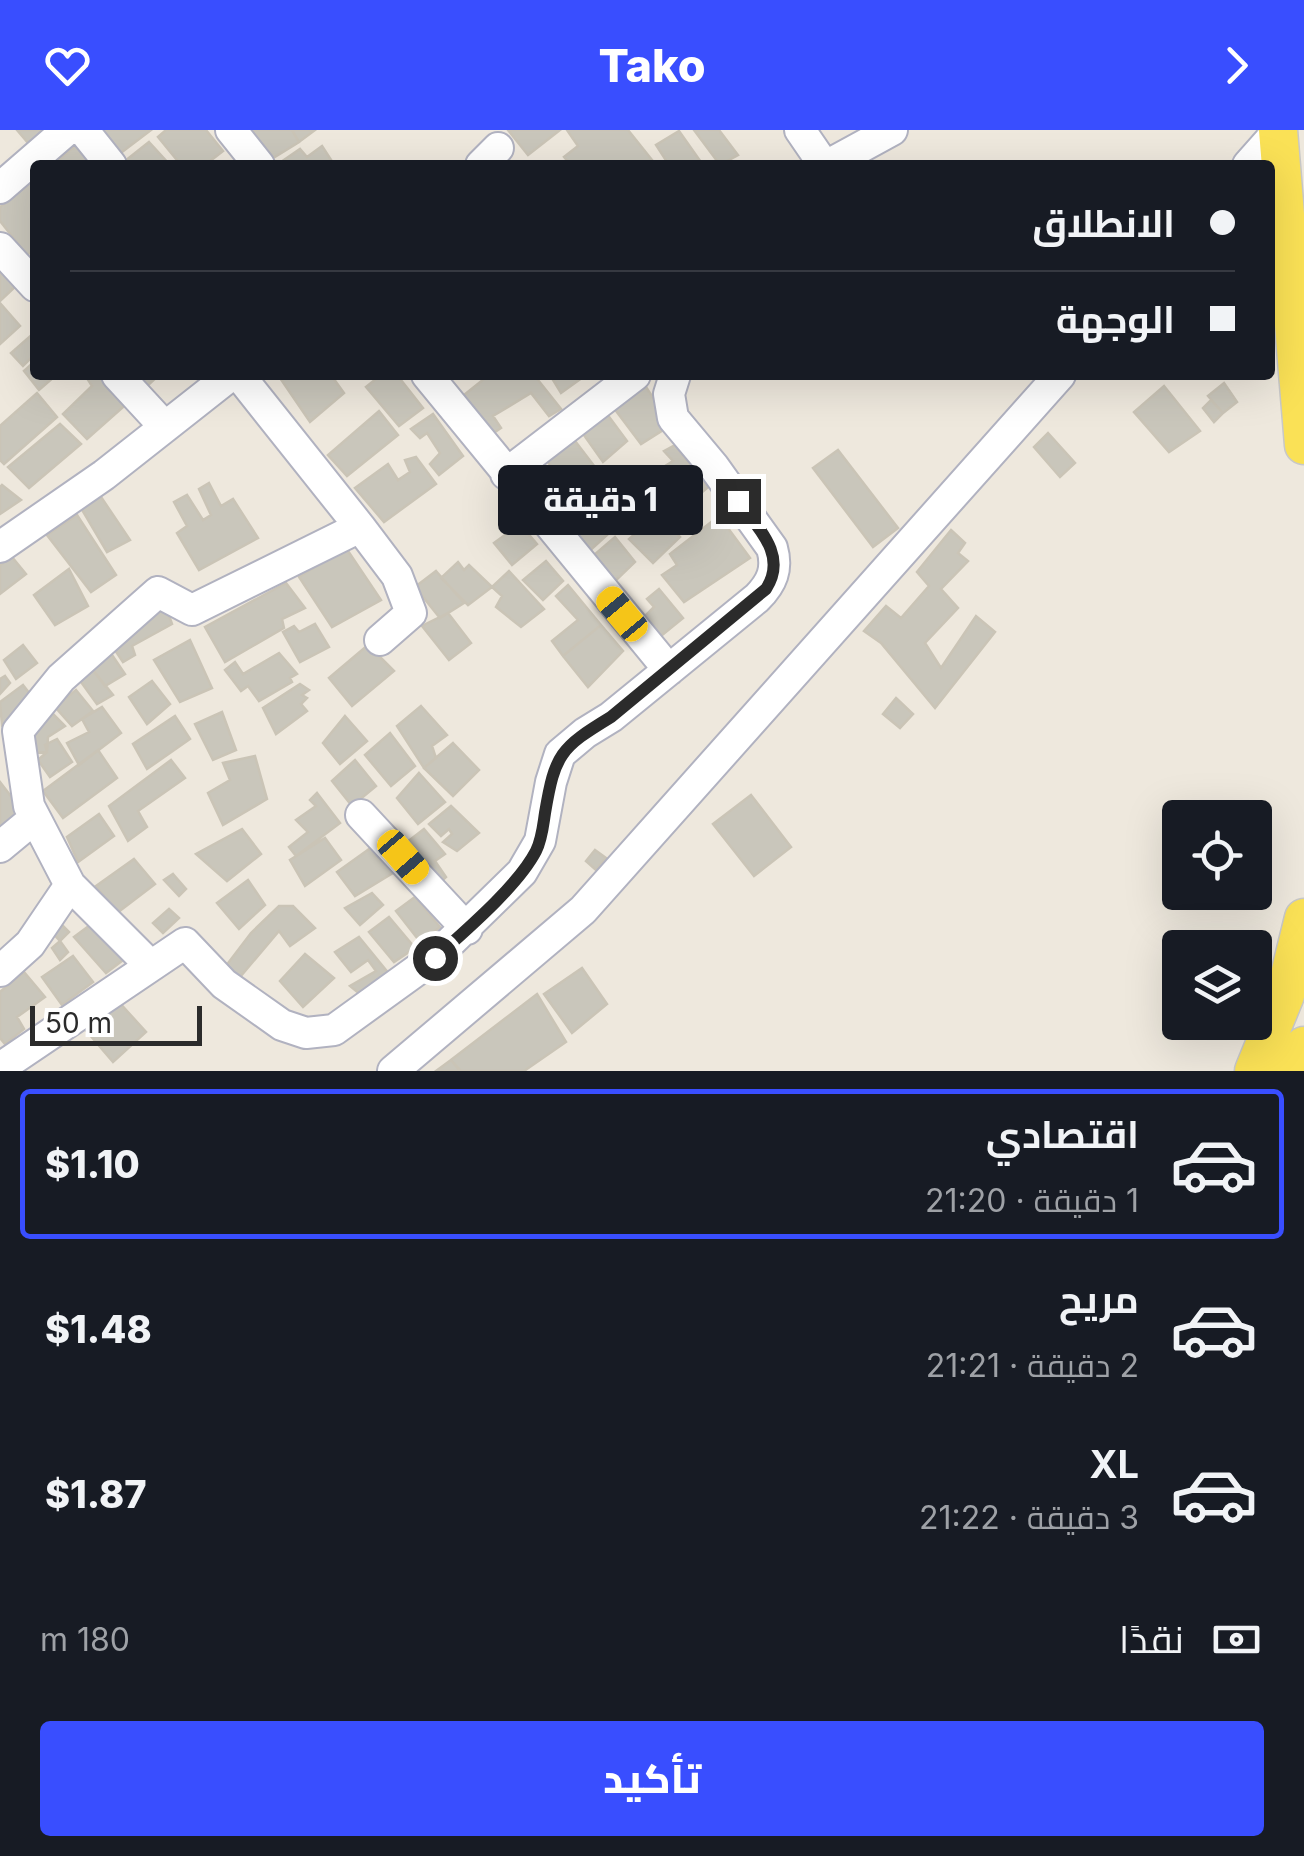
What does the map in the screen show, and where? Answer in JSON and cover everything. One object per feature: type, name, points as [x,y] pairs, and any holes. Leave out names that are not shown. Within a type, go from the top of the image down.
[{"type":"main road","points":[[1284,130],[1304,161]]},
{"type":"main road","points":[[1284,130],[1304,445]]},
{"type":"main road","points":[[1254,1071],[1286,995],[1304,918]]},
{"type":"main road","points":[[1293,1071],[1304,1046]]},
{"type":"street","points":[[37,160],[67,130]]},
{"type":"street","points":[[82,130],[107,160]]},
{"type":"street","points":[[230,130],[255,160]]},
{"type":"street","points":[[800,130],[822,160]]},
{"type":"street","points":[[835,160],[892,130]]},
{"type":"street","points":[[1253,160],[1284,130]]},
{"type":"street","points":[[0,188],[30,166]]},
{"type":"street","points":[[0,248],[30,281]]},
{"type":"street","points":[[122,380],[165,427]]},
{"type":"street","points":[[0,547],[104,475],[221,380]]},
{"type":"street","points":[[225,380],[360,527],[397,576],[412,612],[380,640]]},
{"type":"street","points":[[431,380],[669,670]]},
{"type":"street","points":[[506,474],[628,380]]},
{"type":"street","points":[[0,1068],[185,944],[224,984],[268,1017],[294,1030],[320,1034],[344,1024],[435,958],[467,929],[522,872],[535,852],[560,754],[757,598],[771,581],[776,560],[772,548],[673,418],[668,394],[672,380]]},
{"type":"street","points":[[393,1071],[583,910],[1056,380]]},
{"type":"street","points":[[151,966],[70,885],[29,806],[18,731],[61,678],[158,592],[192,610],[360,527]]},
{"type":"street","points":[[361,815],[467,929]]},
{"type":"street","points":[[0,846],[36,818]]},
{"type":"street","points":[[0,971],[30,944],[70,885]]},
{"type":"building","points":[[17,130],[56,130],[34,150]]},
{"type":"building","points":[[97,130],[151,130],[118,155]]},
{"type":"building","points":[[166,130],[206,130],[223,151],[211,160],[177,160],[158,137]]},
{"type":"building","points":[[292,130],[299,142],[273,158],[252,133]]},
{"type":"building","points":[[292,130],[315,130],[299,142]]},
{"type":"building","points":[[508,130],[560,130],[528,155]]},
{"type":"building","points":[[567,130],[628,130],[652,160],[567,160],[564,157],[578,146]]},
{"type":"building","points":[[694,130],[719,130],[738,155],[716,160]]},
{"type":"building","points":[[679,131],[699,160],[666,160],[656,145]]},
{"type":"building","points":[[149,142],[165,160],[126,160]]},
{"type":"building","points":[[78,143],[92,158],[89,160],[59,160]]},
{"type":"building","points":[[322,146],[331,160],[284,160],[300,149],[307,157]]},
{"type":"building","points":[[30,183],[27,255],[0,221],[0,207]]},
{"type":"building","points":[[0,269],[18,284],[0,301]]},
{"type":"building","points":[[0,303],[20,326],[0,344]]},
{"type":"building","points":[[30,336],[30,359],[23,366],[11,353]]},
{"type":"building","points":[[31,380],[51,380],[39,390]]},
{"type":"building","points":[[88,380],[110,380],[131,400],[87,439],[63,414],[92,386]]},
{"type":"building","points":[[281,380],[335,380],[344,393],[310,422]]},
{"type":"building","points":[[375,380],[401,380],[423,408],[399,426],[366,387]]},
{"type":"building","points":[[483,380],[538,380],[561,409],[549,416],[531,393],[493,416],[501,428],[482,441],[454,403]]},
{"type":"building","points":[[553,380],[579,380],[561,393]]},
{"type":"building","points":[[1224,383],[1237,402],[1223,413],[1208,396]]},
{"type":"building","points":[[644,384],[671,425],[641,444],[610,403]]},
{"type":"building","points":[[1164,386],[1200,431],[1169,452],[1134,412]]},
{"type":"building","points":[[37,393],[57,417],[4,464],[0,460],[0,426]]},
{"type":"building","points":[[1211,400],[1223,413],[1214,422],[1203,408]]},
{"type":"building","points":[[604,410],[627,441],[603,462],[579,428]]},
{"type":"building","points":[[379,411],[398,435],[347,476],[328,455]]},
{"type":"building","points":[[433,414],[463,456],[439,475],[430,464],[440,453],[427,433],[420,438],[411,429]]},
{"type":"building","points":[[60,424],[81,444],[29,488],[8,467]]},
{"type":"building","points":[[1048,433],[1075,463],[1060,477],[1034,447]]},
{"type":"building","points":[[572,437],[598,471],[572,493],[544,457]]},
{"type":"building","points":[[675,445],[708,487],[685,507],[654,473],[673,461],[664,451]]},
{"type":"building","points":[[838,450],[898,528],[873,547],[813,468]]},
{"type":"building","points":[[416,457],[436,484],[384,522],[355,488],[388,464],[398,480],[410,472],[405,460]]},
{"type":"building","points":[[538,464],[572,504],[552,522],[518,478]]},
{"type":"building","points":[[635,474],[656,507],[626,533],[598,501]]},
{"type":"building","points":[[209,483],[221,506],[233,499],[258,538],[199,570],[177,533],[187,526],[174,502],[187,495],[203,520],[211,515],[199,489]]},
{"type":"building","points":[[0,487],[21,500],[0,514]]},
{"type":"building","points":[[99,494],[130,540],[107,552],[81,508]]},
{"type":"building","points":[[590,509],[608,534],[584,556],[563,530]]},
{"type":"building","points":[[658,514],[680,537],[653,563],[629,539]]},
{"type":"building","points":[[77,515],[116,575],[91,592],[47,535]]},
{"type":"building","points":[[719,516],[750,558],[684,602],[662,575],[677,565],[670,554]]},
{"type":"building","points":[[520,524],[537,544],[512,565],[494,543]]},
{"type":"building","points":[[951,530],[965,543],[958,553],[968,561],[941,589],[958,608],[925,643],[941,668],[976,616],[995,632],[935,708],[881,643],[864,631],[886,606],[901,618],[929,586],[917,572]]},
{"type":"building","points":[[615,537],[635,562],[610,586],[587,561]]},
{"type":"building","points":[[346,548],[381,600],[332,627],[299,577]]},
{"type":"building","points":[[12,557],[26,574],[0,594],[0,565]]},
{"type":"building","points":[[546,561],[563,581],[543,600],[523,580]]},
{"type":"building","points":[[458,562],[464,570],[469,565],[492,587],[468,605],[441,578]]},
{"type":"building","points":[[69,569],[88,606],[55,625],[34,595]]},
{"type":"building","points":[[436,571],[464,603],[440,618],[415,587]]},
{"type":"building","points":[[509,571],[544,609],[521,627],[496,607],[502,596],[492,587]]},
{"type":"building","points":[[286,583],[305,608],[282,619],[284,628],[225,662],[205,627]]},
{"type":"building","points":[[568,585],[601,625],[563,656],[552,641],[578,620],[556,596]]},
{"type":"building","points":[[659,589],[683,618],[656,640],[640,621],[654,607],[647,599]]},
{"type":"building","points":[[166,607],[172,624],[132,646],[135,655],[123,662],[111,644]]},
{"type":"building","points":[[448,613],[471,643],[449,660],[422,626]]},
{"type":"building","points":[[315,624],[329,647],[300,662],[283,632],[294,626],[299,632]]},
{"type":"building","points":[[601,625],[623,651],[588,687],[563,656]]},
{"type":"building","points":[[190,640],[212,688],[180,702],[154,660]]},
{"type":"building","points":[[23,645],[37,663],[16,679],[4,660]]},
{"type":"building","points":[[368,645],[394,671],[352,706],[329,678]]},
{"type":"building","points":[[108,649],[125,674],[105,686],[89,665]]},
{"type":"building","points":[[279,653],[297,674],[290,678],[292,682],[259,701],[248,686],[241,691],[225,670],[235,662],[243,674]]},
{"type":"building","points":[[89,665],[113,695],[97,704],[76,675]]},
{"type":"building","points":[[5,676],[10,683],[0,694],[0,679]]},
{"type":"building","points":[[152,681],[170,704],[147,724],[129,697]]},
{"type":"building","points":[[300,684],[309,690],[302,695],[307,698],[301,704],[307,711],[276,734],[263,708]]},
{"type":"building","points":[[23,685],[34,699],[2,725],[0,702]]},
{"type":"building","points":[[76,690],[93,711],[72,726],[55,707]]},
{"type":"building","points":[[896,698],[913,714],[900,728],[883,714]]},
{"type":"building","points":[[421,706],[447,735],[432,746],[436,758],[424,768],[397,726]]},
{"type":"building","points":[[102,707],[121,733],[79,765],[67,743],[89,732],[82,719]]},
{"type":"building","points":[[51,712],[65,726],[48,737],[47,752],[36,753],[32,741]]},
{"type":"building","points":[[222,712],[236,750],[213,760],[195,724]]},
{"type":"building","points":[[175,716],[190,739],[147,769],[133,744]]},
{"type":"building","points":[[345,716],[367,741],[340,764],[323,743]]},
{"type":"building","points":[[390,733],[415,766],[391,786],[365,755]]},
{"type":"building","points":[[57,739],[72,762],[50,777],[38,760],[47,752],[45,745]]},
{"type":"building","points":[[453,743],[479,770],[453,796],[424,768]]},
{"type":"building","points":[[98,750],[117,778],[63,818],[43,791]]},
{"type":"building","points":[[255,756],[267,799],[223,825],[208,793],[230,780],[223,763]]},
{"type":"building","points":[[171,760],[185,778],[138,811],[147,827],[128,841],[109,806]]},
{"type":"building","points":[[355,760],[376,786],[352,806],[332,781]]},
{"type":"building","points":[[419,773],[445,802],[418,824],[397,798]]},
{"type":"building","points":[[0,782],[23,812],[0,831]]},
{"type":"building","points":[[317,793],[340,823],[296,856],[289,847],[308,832],[296,820],[316,806],[310,800]]},
{"type":"building","points":[[751,795],[791,847],[754,876],[713,824]]},
{"type":"building","points":[[451,806],[479,833],[457,851],[443,842],[452,834],[449,829],[441,836],[429,824]]},
{"type":"building","points":[[99,814],[114,836],[78,862],[67,837]]},
{"type":"building","points":[[242,829],[261,854],[227,881],[196,854]]},
{"type":"building","points":[[424,829],[445,854],[435,861],[446,877],[435,887],[402,846]]},
{"type":"building","points":[[325,838],[341,860],[305,886],[290,860]]},
{"type":"building","points":[[372,847],[393,873],[355,896],[337,872]]},
{"type":"building","points":[[595,850],[606,858],[596,870],[586,861]]},
{"type":"building","points":[[134,859],[155,884],[117,913],[96,886]]},
{"type":"building","points":[[173,874],[186,889],[179,896],[164,880]]},
{"type":"building","points":[[248,880],[265,905],[239,929],[217,903]]},
{"type":"building","points":[[372,893],[383,905],[360,925],[345,908]]},
{"type":"building","points":[[415,897],[440,927],[421,943],[396,911]]},
{"type":"building","points":[[279,906],[293,906],[315,928],[290,946],[279,931],[235,983],[222,971],[251,933]]},
{"type":"building","points":[[169,909],[179,918],[163,933],[153,923]]},
{"type":"building","points":[[389,917],[415,948],[394,962],[369,932]]},
{"type":"building","points":[[58,921],[69,932],[60,941],[49,929]]},
{"type":"building","points":[[93,923],[127,957],[106,973],[74,937]]},
{"type":"building","points":[[359,937],[390,975],[361,995],[350,986],[376,971],[368,960],[351,972],[335,952]]},
{"type":"building","points":[[60,941],[68,952],[60,960],[52,948]]},
{"type":"building","points":[[305,954],[334,978],[303,1007],[280,981]]},
{"type":"building","points":[[73,956],[93,982],[62,1005],[42,977]]},
{"type":"building","points":[[582,968],[607,1004],[572,1033],[544,994]]},
{"type":"building","points":[[24,972],[45,997],[17,1017],[24,1029],[5,1044],[0,1038],[0,992]]},
{"type":"building","points":[[537,994],[566,1042],[524,1071],[461,1071],[451,1060]]},
{"type":"building","points":[[118,1001],[146,1032],[113,1062],[83,1027]]},
{"type":"building","points":[[451,1060],[460,1071],[436,1071]]},
{"type":"route","points":[[435,958],[530,861],[540,841],[550,782],[560,754],[611,717],[766,589],[776,560],[772,548],[738,501]]}]
